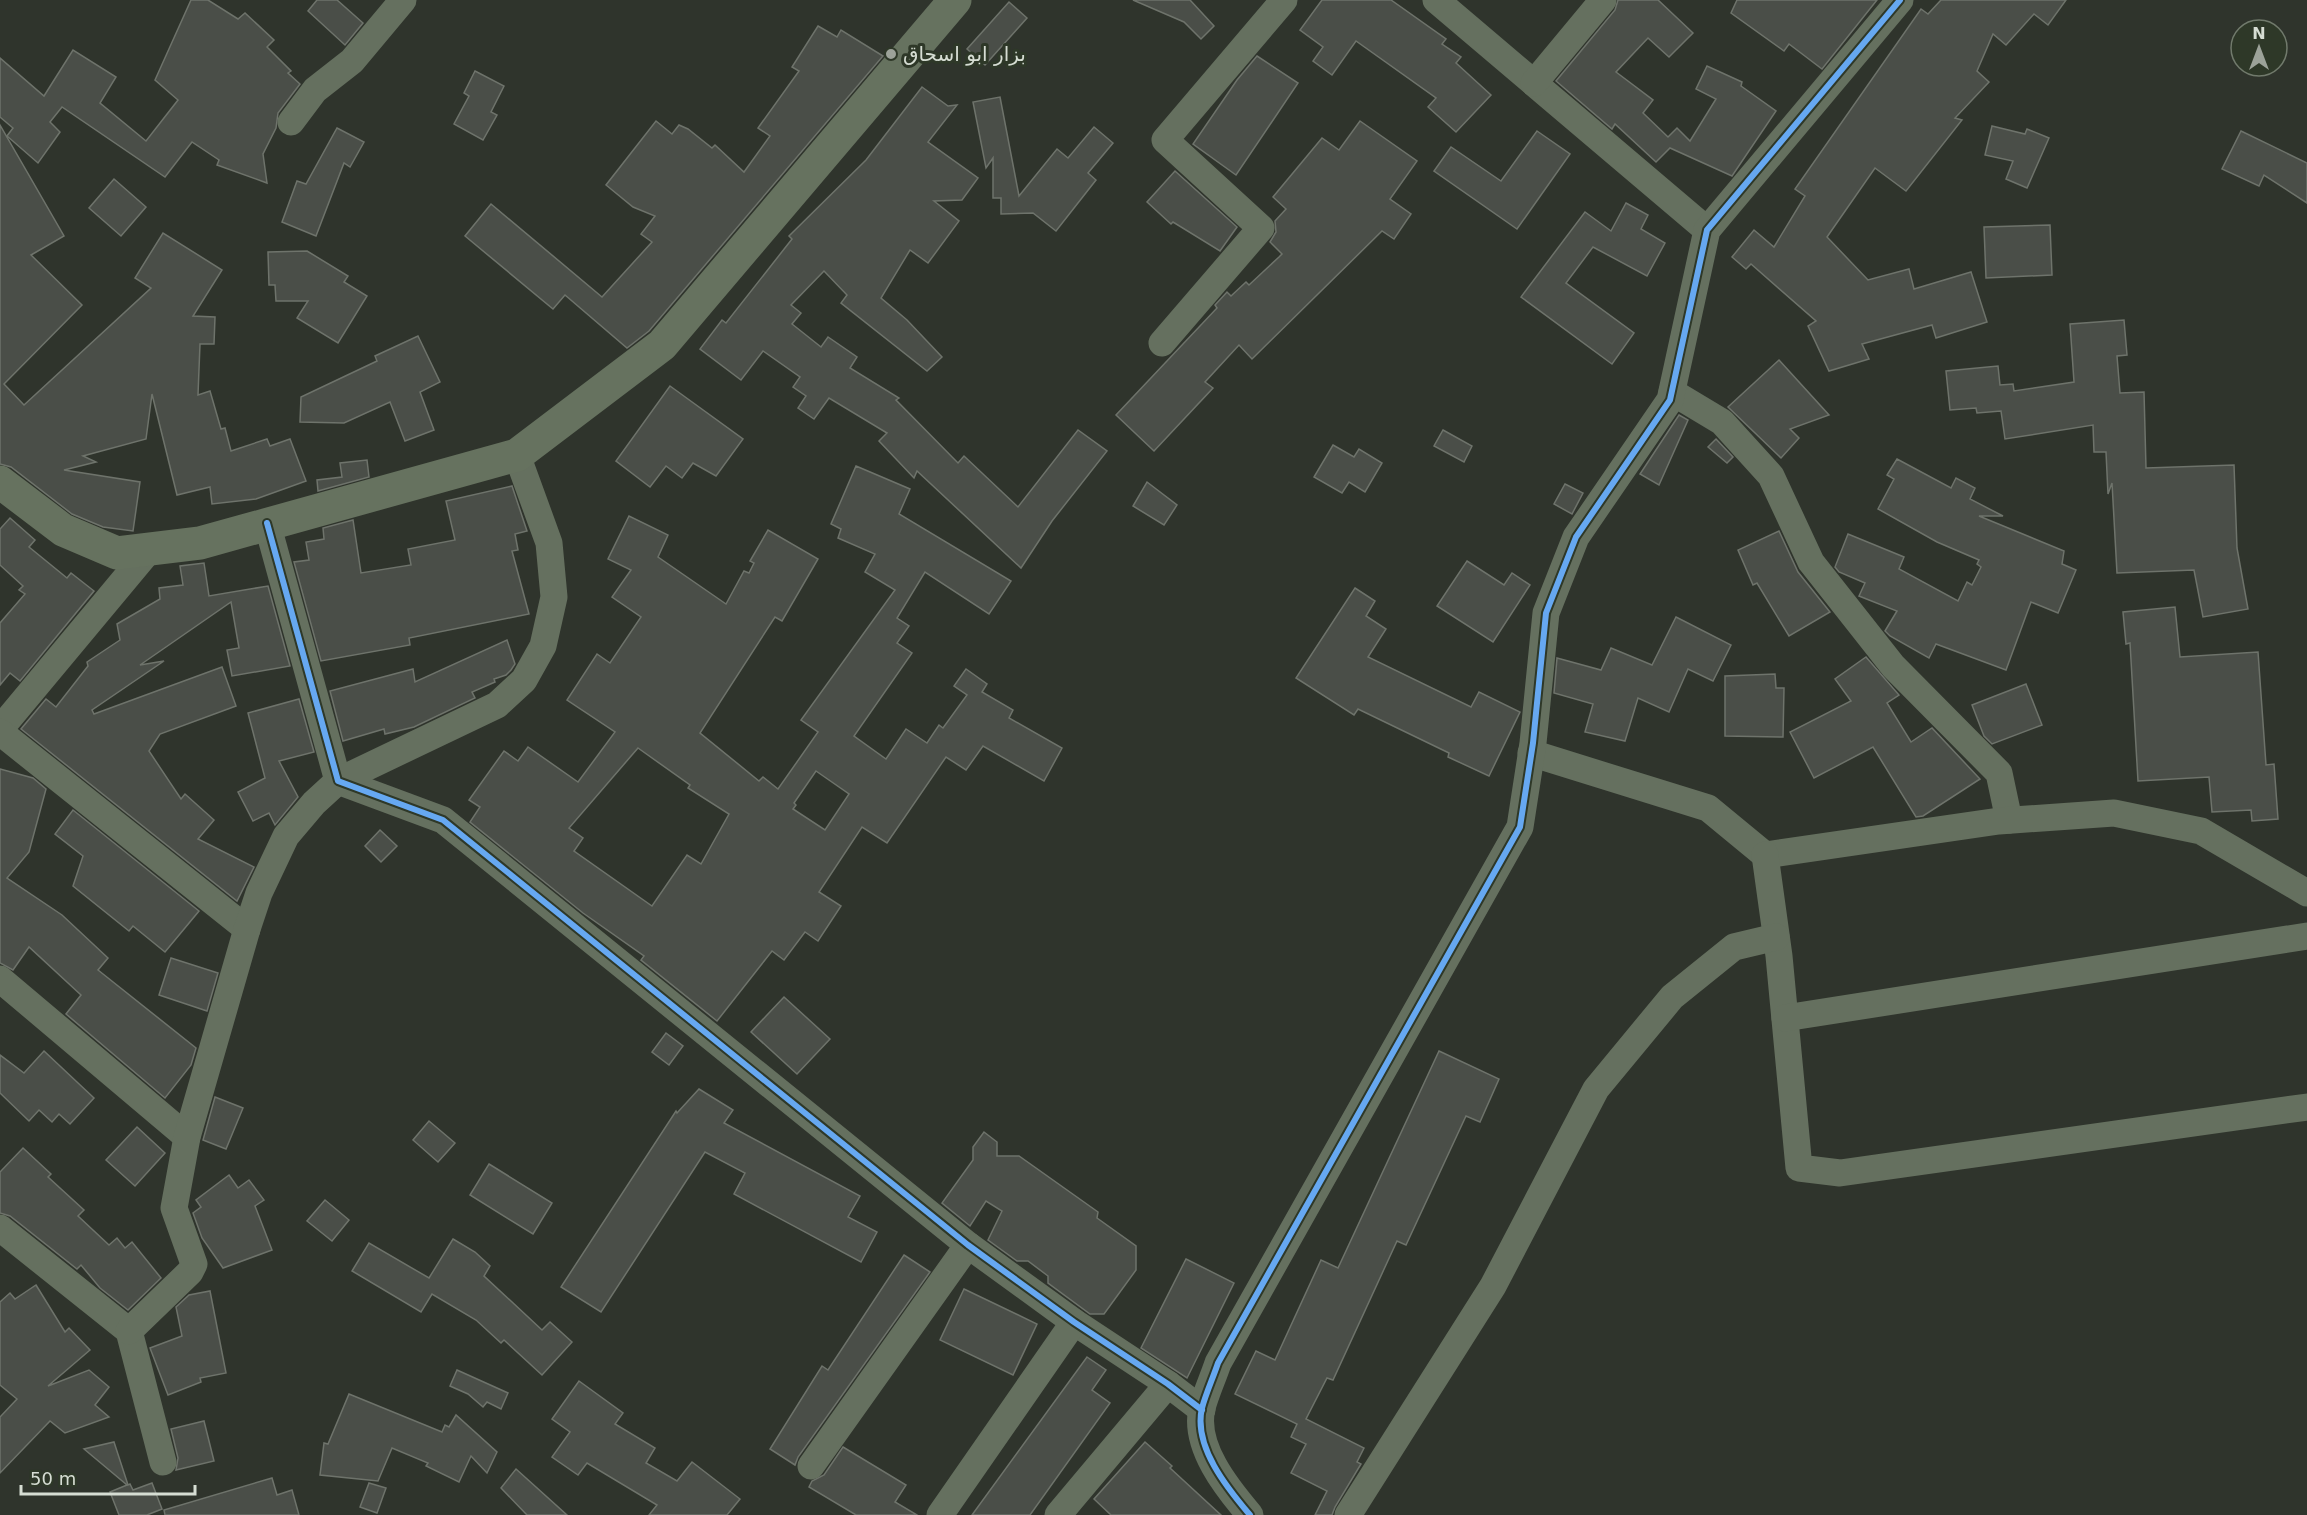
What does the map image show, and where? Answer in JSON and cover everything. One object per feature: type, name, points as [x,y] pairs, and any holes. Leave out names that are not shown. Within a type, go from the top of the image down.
[{"type":"street","points":[[291,122],[315,90],[352,61],[403,0]]},
{"type":"street","points":[[0,482],[63,530],[117,553],[200,543],[517,455],[662,345],[955,0]]},
{"type":"street","points":[[1162,343],[1261,228],[1165,140],[1284,0]]},
{"type":"street","points":[[1436,0],[1707,230]]},
{"type":"street","points":[[1534,83],[1603,0]]},
{"type":"street","points":[[1242,1512],[1205,1450],[1202,1410],[1218,1363],[1520,827],[1532,753],[1546,613],[1576,537],[1670,400],[1707,230],[1900,0]]},
{"type":"street","points":[[1672,392],[1722,422],[1772,476],[1811,562],[1893,666],[1999,773],[2009,820]]},
{"type":"street","points":[[129,1331],[190,1272],[194,1264],[174,1209],[187,1137],[247,929],[259,893],[286,836],[314,803],[338,781],[496,705],[524,680],[543,646],[554,597],[549,543],[517,455]]},
{"type":"street","points":[[267,523],[338,781]]},
{"type":"street","points":[[150,549],[0,731],[247,929]]},
{"type":"street","points":[[1532,753],[1708,808],[1765,855],[1785,1018],[1799,1168],[1840,1173],[2307,1107]]},
{"type":"street","points":[[338,781],[443,820],[968,1245],[1074,1322],[1168,1384],[1202,1410]]},
{"type":"street","points":[[1765,855],[2009,820],[2114,813],[2201,831],[2307,893]]},
{"type":"street","points":[[1785,1018],[2307,936]]},
{"type":"street","points":[[1348,1515],[1493,1286],[1596,1089],[1672,997],[1734,947],[1776,937]]},
{"type":"street","points":[[0,979],[187,1137]]},
{"type":"street","points":[[0,1228],[129,1331],[163,1462]]},
{"type":"street","points":[[812,1466],[968,1245]]},
{"type":"street","points":[[940,1515],[1074,1322]]},
{"type":"street","points":[[1058,1515],[1168,1384]]},
{"type":"building","points":[[191,0],[208,0],[238,19],[245,13],[274,40],[267,47],[291,71],[288,73],[300,84],[278,113],[276,128],[263,154],[267,183],[217,165],[219,160],[192,142],[165,177],[62,107],[50,122],[60,132],[38,163],[7,136],[13,128],[0,117],[0,58],[44,96],[73,50],[116,77],[100,103],[146,141],[178,100],[155,80]]},
{"type":"building","points":[[317,0],[337,0],[363,23],[345,45],[308,11]]},
{"type":"building","points":[[1133,0],[1190,0],[1214,26],[1201,39],[1184,22]]},
{"type":"building","points":[[1322,0],[1391,0],[1446,39],[1442,44],[1461,57],[1456,63],[1491,95],[1456,132],[1428,107],[1436,98],[1356,41],[1332,75],[1313,61],[1323,47],[1300,30]]},
{"type":"building","points":[[1618,0],[1658,0],[1693,33],[1669,57],[1648,38],[1616,72],[1653,100],[1643,113],[1668,137],[1677,128],[1690,141],[1716,99],[1696,89],[1707,66],[1742,82],[1741,86],[1776,111],[1732,176],[1670,148],[1656,162],[1615,124],[1612,129],[1556,81],[1615,10]]},
{"type":"building","points":[[1737,0],[1877,0],[1822,69],[1789,44],[1784,51],[1731,13]]},
{"type":"building","points":[[1941,0],[2066,0],[2048,25],[2034,14],[2006,45],[1993,34],[1977,71],[1989,82],[1955,118],[1962,120],[1906,191],[1875,168],[1827,237],[1868,280],[1909,269],[1914,289],[1971,272],[1987,322],[1936,338],[1932,325],[1862,344],[1869,359],[1829,371],[1808,326],[1816,321],[1751,264],[1746,269],[1732,257],[1754,230],[1774,247],[1805,196],[1795,189],[1921,9],[1928,14]]},
{"type":"building","points":[[1009,2],[1027,18],[985,65],[967,49]]},
{"type":"building","points":[[818,26],[837,37],[841,30],[883,56],[649,331],[627,348],[565,295],[553,309],[465,236],[491,204],[602,297],[652,242],[641,234],[655,216],[633,207],[606,185],[656,121],[672,134],[679,125],[688,129],[712,148],[715,145],[744,172],[770,136],[758,128],[799,71],[792,67]]},
{"type":"building","points":[[1257,56],[1298,83],[1236,175],[1193,144],[1237,80]]},
{"type":"building","points":[[475,71],[504,86],[491,112],[497,115],[483,140],[454,124],[469,96],[464,93]]},
{"type":"building","points":[[922,87],[948,106],[957,105],[928,142],[978,178],[962,200],[934,201],[959,221],[928,263],[910,250],[881,298],[907,320],[942,357],[927,371],[841,303],[847,295],[824,271],[791,305],[801,313],[792,324],[821,347],[828,337],[857,357],[850,368],[899,398],[896,400],[958,463],[964,456],[1018,507],[1078,430],[1107,451],[1052,521],[1021,568],[917,471],[914,478],[879,441],[887,433],[829,398],[814,419],[798,408],[806,396],[793,387],[800,377],[763,351],[741,380],[700,349],[722,320],[726,323],[792,239],[789,236],[866,160]]},
{"type":"building","points":[[1000,97],[1019,196],[1057,149],[1068,158],[1094,127],[1113,143],[1088,173],[1096,180],[1056,231],[1033,213],[1001,214],[1001,198],[993,198],[993,158],[986,168],[973,102]]},
{"type":"building","points":[[1360,121],[1417,161],[1390,199],[1411,214],[1394,239],[1382,231],[1252,359],[1239,345],[1205,382],[1213,388],[1154,451],[1116,415],[1217,308],[1215,305],[1227,292],[1231,296],[1246,282],[1249,285],[1282,254],[1270,242],[1276,232],[1275,221],[1286,209],[1273,197],[1322,138],[1339,150]]},
{"type":"building","points":[[0,125],[64,236],[31,255],[82,305],[4,384],[24,405],[151,288],[135,278],[163,233],[222,270],[193,316],[215,317],[214,344],[200,344],[198,395],[210,391],[221,429],[225,428],[231,451],[267,439],[270,446],[290,439],[306,481],[256,499],[212,504],[210,487],[177,495],[152,394],[146,439],[83,456],[96,462],[64,470],[140,482],[133,531],[103,527],[72,514],[11,467],[0,464]]},
{"type":"building","points":[[1992,126],[2025,134],[2027,129],[2049,138],[2027,188],[2006,179],[2013,161],[1985,155]]},
{"type":"building","points":[[337,128],[364,142],[350,167],[344,163],[316,236],[282,222],[297,181],[306,184]]},
{"type":"building","points":[[1537,131],[1570,154],[1517,229],[1434,171],[1451,147],[1501,181]]},
{"type":"building","points":[[2241,131],[2307,163],[2307,203],[2264,175],[2259,186],[2222,169]]},
{"type":"building","points":[[1175,171],[1237,227],[1220,251],[1173,222],[1171,224],[1147,202]]},
{"type":"building","points":[[114,179],[146,207],[121,236],[89,208]]},
{"type":"building","points":[[1626,203],[1648,215],[1641,229],[1665,243],[1647,276],[1593,247],[1566,283],[1634,333],[1612,364],[1521,297],[1585,212],[1611,231]]},
{"type":"building","points":[[2050,225],[2052,275],[1986,278],[1984,227]]},
{"type":"building","points":[[307,251],[348,276],[344,282],[367,296],[338,343],[297,318],[308,301],[276,301],[275,285],[269,285],[268,252]]},
{"type":"building","points":[[2124,320],[2127,355],[2117,356],[2120,393],[2144,392],[2146,468],[2234,465],[2237,548],[2248,609],[2203,617],[2194,570],[2117,573],[2112,483],[2108,494],[2106,452],[2094,452],[2093,425],[2005,439],[2001,411],[1977,413],[1976,408],[1950,410],[1946,371],[1998,366],[2000,385],[2013,384],[2014,391],[2074,382],[2070,324]]},
{"type":"building","points":[[418,336],[440,382],[420,392],[434,430],[405,441],[390,402],[344,423],[300,422],[301,397],[377,361],[375,356]]},
{"type":"building","points":[[1779,360],[1829,415],[1790,429],[1799,438],[1781,458],[1728,407]]},
{"type":"building","points":[[670,386],[743,439],[716,476],[693,463],[682,478],[666,466],[650,487],[616,461]]},
{"type":"building","points":[[1679,415],[1688,420],[1659,485],[1640,474]]},
{"type":"building","points":[[1443,430],[1472,446],[1464,462],[1434,446]]},
{"type":"building","points":[[1716,439],[1733,457],[1727,463],[1708,447]]},
{"type":"building","points":[[1333,445],[1354,457],[1359,449],[1382,463],[1365,492],[1349,482],[1342,493],[1314,477]]},
{"type":"building","points":[[1897,459],[1951,488],[1956,478],[1975,488],[1970,499],[2003,516],[1979,516],[2064,551],[2062,564],[2076,570],[2058,613],[2031,602],[2006,670],[1936,644],[1929,658],[1890,636],[1885,631],[1897,611],[1859,596],[1865,583],[1839,572],[1835,567],[1848,534],[1904,557],[1899,569],[1958,601],[1967,582],[1972,585],[1981,567],[1977,564],[1979,560],[1937,542],[1878,509],[1894,479],[1887,475]]},
{"type":"building","points":[[367,460],[369,477],[318,491],[317,480],[342,477],[340,463]]},
{"type":"building","points":[[856,466],[910,489],[899,514],[1011,581],[989,614],[925,572],[897,618],[909,626],[897,643],[912,653],[854,736],[886,759],[906,729],[927,743],[939,725],[943,728],[967,695],[954,686],[966,669],[987,684],[982,692],[1013,710],[1009,718],[1062,748],[1044,781],[983,746],[966,770],[946,757],[887,843],[862,827],[819,892],[841,906],[818,941],[805,932],[784,960],[772,951],[717,1021],[641,960],[644,956],[583,913],[470,822],[480,807],[469,800],[504,751],[518,761],[528,747],[578,782],[615,732],[567,700],[597,654],[610,663],[641,617],[612,597],[631,570],[608,559],[629,516],[668,535],[658,557],[726,604],[744,571],[749,573],[754,563],[750,561],[768,530],[818,559],[782,621],[775,617],[700,733],[759,781],[763,777],[778,789],[818,732],[801,720],[895,590],[865,572],[875,554],[838,538],[841,529],[831,524]],"holes":[[[638,748],[690,785],[688,788],[729,814],[701,864],[687,855],[652,906],[574,851],[583,838],[569,828]],[[816,771],[849,794],[825,830],[793,809],[796,805],[794,803]]]},
{"type":"building","points":[[1147,482],[1177,505],[1164,525],[1133,506]]},
{"type":"building","points":[[1565,484],[1583,493],[1572,514],[1554,504]]},
{"type":"building","points":[[512,486],[527,531],[515,534],[518,550],[512,551],[529,614],[409,638],[410,645],[321,661],[294,562],[309,560],[306,542],[324,539],[323,528],[353,520],[361,573],[411,565],[408,549],[455,540],[446,501]]},
{"type":"building","points":[[10,518],[35,540],[29,547],[67,578],[71,573],[94,591],[20,681],[10,673],[0,685],[0,623],[25,594],[19,590],[23,586],[0,565],[0,529]]},
{"type":"building","points":[[1779,531],[1798,572],[1830,612],[1789,636],[1757,583],[1753,585],[1738,550]]},
{"type":"building","points":[[1467,561],[1504,585],[1512,573],[1530,585],[1493,642],[1437,606]]},
{"type":"building","points":[[204,563],[209,596],[268,586],[290,666],[232,676],[227,650],[239,648],[231,602],[140,665],[164,661],[92,710],[94,714],[222,667],[236,706],[160,734],[149,751],[181,799],[185,794],[214,820],[198,839],[254,867],[237,901],[21,729],[46,699],[56,707],[88,666],[87,662],[120,640],[117,624],[160,599],[159,588],[183,585],[180,566]]},
{"type":"building","points":[[1355,588],[1375,601],[1366,616],[1386,629],[1368,657],[1471,707],[1479,692],[1520,712],[1489,776],[1448,757],[1449,753],[1358,709],[1354,715],[1296,678]]},
{"type":"building","points":[[2175,607],[2180,657],[2258,652],[2266,765],[2274,764],[2278,819],[2252,821],[2251,810],[2212,812],[2209,777],[2138,781],[2130,643],[2126,644],[2123,612]]},
{"type":"building","points":[[1676,617],[1731,645],[1713,681],[1688,669],[1669,712],[1638,698],[1625,741],[1585,732],[1593,704],[1554,693],[1557,658],[1601,670],[1611,648],[1652,665]]},
{"type":"building","points":[[507,640],[515,664],[506,675],[472,692],[475,698],[414,727],[385,734],[384,729],[343,741],[330,691],[413,669],[415,682]]},
{"type":"building","points":[[1866,657],[1899,695],[1887,703],[1911,742],[1932,728],[1980,779],[1923,816],[1916,817],[1873,747],[1814,778],[1790,732],[1851,701],[1835,679]]},
{"type":"building","points":[[1775,674],[1776,688],[1784,688],[1783,737],[1725,736],[1725,676]]},
{"type":"building","points":[[2026,684],[2042,725],[1992,744],[1984,736],[1972,705]]},
{"type":"building","points":[[299,699],[314,752],[279,761],[298,797],[275,825],[269,813],[253,821],[238,792],[265,778],[248,713]]},
{"type":"building","points":[[0,769],[33,778],[46,789],[29,852],[7,878],[62,915],[108,958],[98,970],[196,1048],[191,1065],[165,1098],[66,1014],[81,995],[29,947],[13,970],[0,963]]},
{"type":"building","points":[[73,810],[199,911],[165,952],[133,926],[129,931],[73,886],[83,856],[55,834]]},
{"type":"building","points":[[380,830],[397,846],[381,862],[365,846]]},
{"type":"building","points":[[171,958],[218,973],[207,1011],[159,995]]},
{"type":"building","points":[[784,997],[830,1039],[797,1074],[751,1032]]},
{"type":"building","points":[[666,1033],[683,1046],[669,1065],[652,1052]]},
{"type":"building","points":[[44,1051],[94,1098],[70,1124],[59,1114],[52,1122],[39,1110],[29,1121],[0,1093],[0,1055],[24,1073]]},
{"type":"building","points":[[1439,1051],[1499,1079],[1480,1122],[1466,1116],[1406,1245],[1397,1241],[1333,1380],[1327,1378],[1306,1419],[1364,1448],[1357,1462],[1361,1464],[1332,1515],[1315,1515],[1327,1491],[1291,1473],[1306,1444],[1291,1437],[1297,1424],[1235,1394],[1256,1351],[1275,1360],[1321,1260],[1338,1268]]},
{"type":"building","points":[[699,1089],[733,1110],[724,1123],[860,1196],[848,1217],[877,1232],[861,1262],[734,1194],[745,1173],[705,1152],[601,1312],[561,1287],[676,1111],[677,1113]]},
{"type":"building","points":[[215,1097],[243,1108],[226,1149],[203,1140]]},
{"type":"building","points":[[429,1121],[455,1143],[438,1162],[413,1140]]},
{"type":"building","points":[[137,1127],[165,1153],[135,1186],[106,1160]]},
{"type":"building","points":[[984,1132],[997,1142],[997,1156],[1019,1156],[1098,1212],[1097,1218],[1136,1246],[1136,1270],[1104,1314],[1090,1314],[1048,1283],[1048,1276],[1028,1261],[1017,1261],[988,1240],[1002,1211],[986,1201],[970,1226],[942,1203],[973,1160],[973,1147]]},
{"type":"building","points":[[23,1148],[51,1174],[48,1177],[84,1210],[78,1216],[109,1245],[117,1238],[125,1248],[132,1242],[161,1278],[128,1310],[100,1288],[81,1265],[77,1269],[10,1216],[0,1213],[0,1172]]},
{"type":"building","points":[[489,1164],[552,1203],[533,1234],[470,1195]]},
{"type":"building","points":[[229,1175],[238,1188],[249,1180],[264,1200],[255,1206],[272,1250],[223,1268],[202,1238],[193,1213],[201,1207],[196,1200]]},
{"type":"building","points":[[325,1200],[349,1220],[332,1241],[307,1221]]},
{"type":"building","points":[[453,1239],[475,1252],[490,1266],[484,1276],[542,1330],[550,1322],[572,1342],[542,1375],[504,1340],[501,1343],[476,1320],[432,1294],[421,1312],[352,1271],[369,1243],[429,1278]]},
{"type":"building","points":[[904,1255],[930,1272],[798,1457],[795,1465],[770,1449],[822,1366],[828,1370]]},
{"type":"building","points":[[1186,1259],[1234,1283],[1187,1378],[1141,1348]]},
{"type":"building","points":[[36,1285],[65,1332],[69,1328],[90,1350],[48,1386],[89,1370],[109,1387],[95,1405],[109,1417],[65,1433],[50,1421],[0,1473],[0,1417],[17,1399],[0,1385],[0,1302],[10,1293],[15,1299]]},
{"type":"building","points":[[964,1289],[1037,1324],[1013,1375],[940,1340]]},
{"type":"building","points":[[210,1291],[226,1373],[200,1378],[201,1382],[168,1395],[150,1348],[182,1336],[176,1307],[189,1295]]},
{"type":"building","points":[[1087,1357],[1106,1370],[1092,1390],[1110,1403],[1030,1515],[972,1515]]},
{"type":"building","points":[[457,1370],[508,1393],[501,1409],[487,1402],[483,1407],[468,1394],[450,1386]]},
{"type":"building","points":[[579,1381],[623,1413],[615,1424],[655,1448],[646,1463],[677,1481],[692,1462],[740,1499],[727,1515],[649,1515],[657,1505],[587,1463],[578,1475],[552,1457],[570,1432],[552,1419]]},
{"type":"building","points":[[349,1394],[442,1432],[445,1425],[449,1427],[456,1415],[497,1452],[487,1473],[471,1456],[459,1482],[426,1466],[428,1463],[392,1448],[378,1481],[320,1475],[324,1443],[328,1444]]},
{"type":"building","points":[[204,1421],[214,1461],[176,1470],[178,1458],[171,1429]]},
{"type":"building","points":[[114,1442],[128,1485],[130,1484],[133,1490],[152,1483],[162,1509],[147,1515],[119,1515],[110,1492],[127,1485],[84,1449]]},
{"type":"building","points":[[1145,1442],[1221,1515],[1111,1515],[1094,1499]]},
{"type":"building","points":[[843,1447],[906,1485],[895,1502],[917,1515],[856,1515],[809,1487],[812,1481],[824,1475]]},
{"type":"building","points":[[516,1469],[567,1515],[527,1515],[501,1488]]},
{"type":"building","points":[[272,1478],[277,1495],[292,1490],[299,1515],[165,1515],[164,1510]]},
{"type":"building","points":[[369,1483],[386,1488],[377,1513],[360,1507]]},
{"type":"cycle path","points":[[1250,1515],[1222,1479],[1202,1437],[1202,1408],[1218,1363],[1520,827],[1533,743],[1546,613],[1576,537],[1670,400],[1707,230],[1900,0]]},
{"type":"cycle path","points":[[267,523],[338,781],[443,820],[968,1245],[1074,1322],[1168,1384],[1202,1410]]},
{"type":"place","name":"بزار ابو اسحاق","points":[[891,54]]}]
